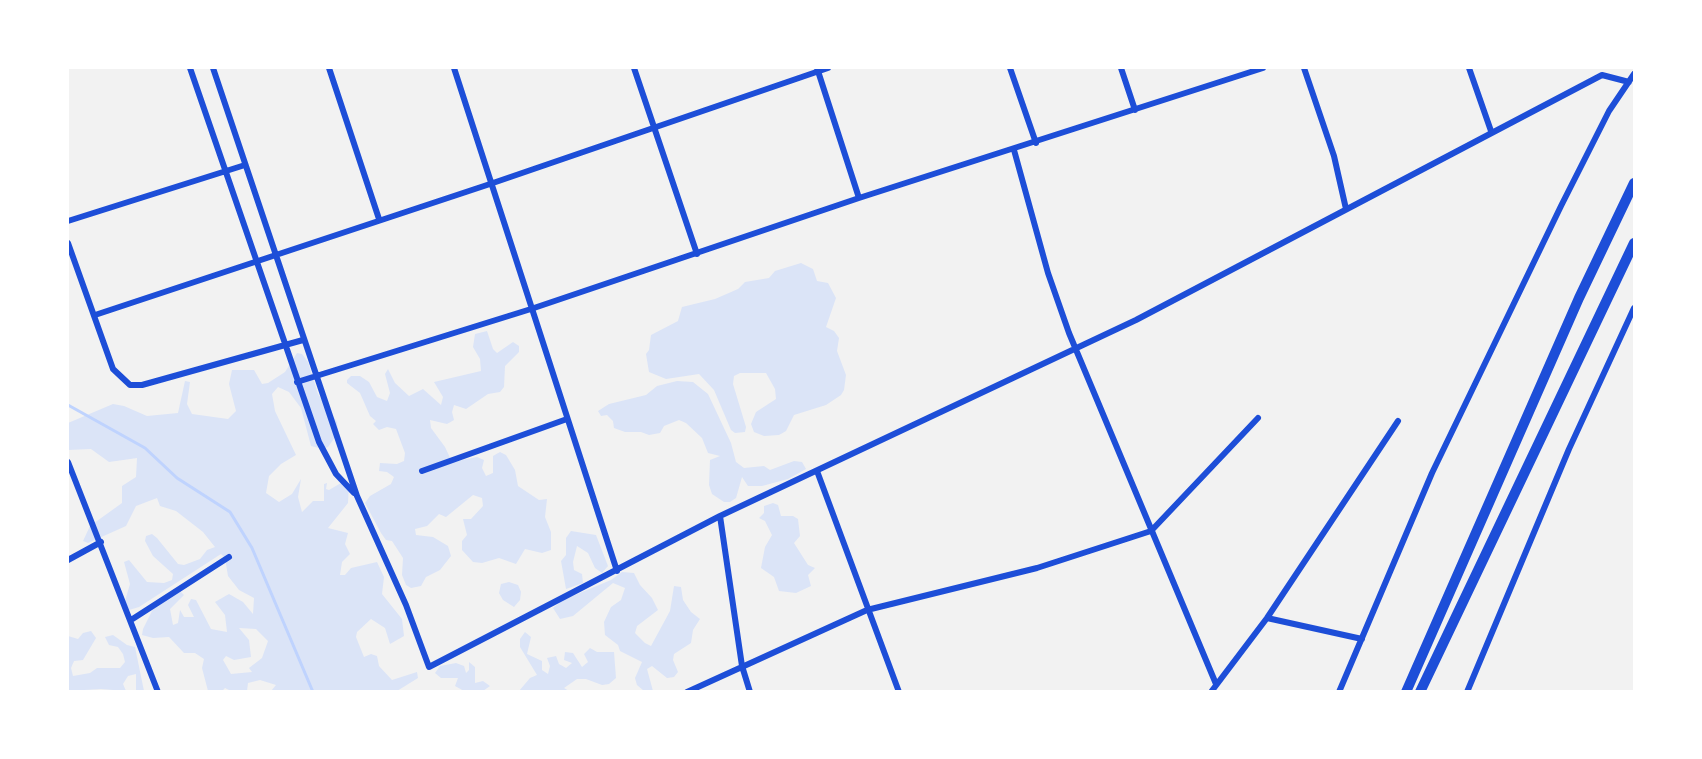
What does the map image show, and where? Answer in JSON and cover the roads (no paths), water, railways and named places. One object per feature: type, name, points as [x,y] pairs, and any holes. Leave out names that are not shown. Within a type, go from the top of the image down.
[{"type":"highway","points":[[1406,692],[1579,298],[1635,183]]},
{"type":"highway","points":[[1420,692],[1635,243]]},
{"type":"street","points":[[190,68],[297,382],[336,474],[357,496]]},
{"type":"street","points":[[213,68],[357,496],[406,605],[429,667],[720,516],[1156,310],[1491,131],[1602,75],[1629,82]]},
{"type":"street","points":[[329,68],[379,219]]},
{"type":"street","points":[[454,68],[617,571]]},
{"type":"street","points":[[634,68],[697,254]]},
{"type":"street","points":[[95,315],[490,184],[817,69],[828,68]]},
{"type":"street","points":[[1010,68],[1036,143]]},
{"type":"street","points":[[1121,68],[1135,110]]},
{"type":"street","points":[[297,382],[316,378],[531,309],[859,198],[1036,143],[1263,68]]},
{"type":"street","points":[[1304,68],[1334,156],[1346,209]]},
{"type":"street","points":[[1469,68],[1491,131]]},
{"type":"street","points":[[817,69],[859,198]]},
{"type":"street","points":[[1339,692],[1432,473],[1609,111],[1635,74]]},
{"type":"street","points":[[1014,150],[1048,273],[1069,333],[1216,684]]},
{"type":"street","points":[[68,221],[245,165]]},
{"type":"street","points":[[68,243],[113,369],[130,385],[142,386],[303,340]]},
{"type":"street","points":[[1467,692],[1569,449],[1635,308]]},
{"type":"street","points":[[687,692],[867,610],[1037,568],[1151,531],[1258,418]]},
{"type":"street","points":[[422,471],[567,419]]},
{"type":"street","points":[[1211,692],[1267,618],[1398,421]]},
{"type":"street","points":[[68,462],[158,692]]},
{"type":"street","points":[[817,471],[899,692]]},
{"type":"street","points":[[720,516],[742,666],[750,692]]},
{"type":"street","points":[[68,560],[101,542]]},
{"type":"street","points":[[131,620],[229,557]]},
{"type":"street","points":[[1267,618],[1362,639]]},
{"type":"waterway","points":[[68,405],[145,448],[177,478],[230,512],[252,548],[313,692]]}]
